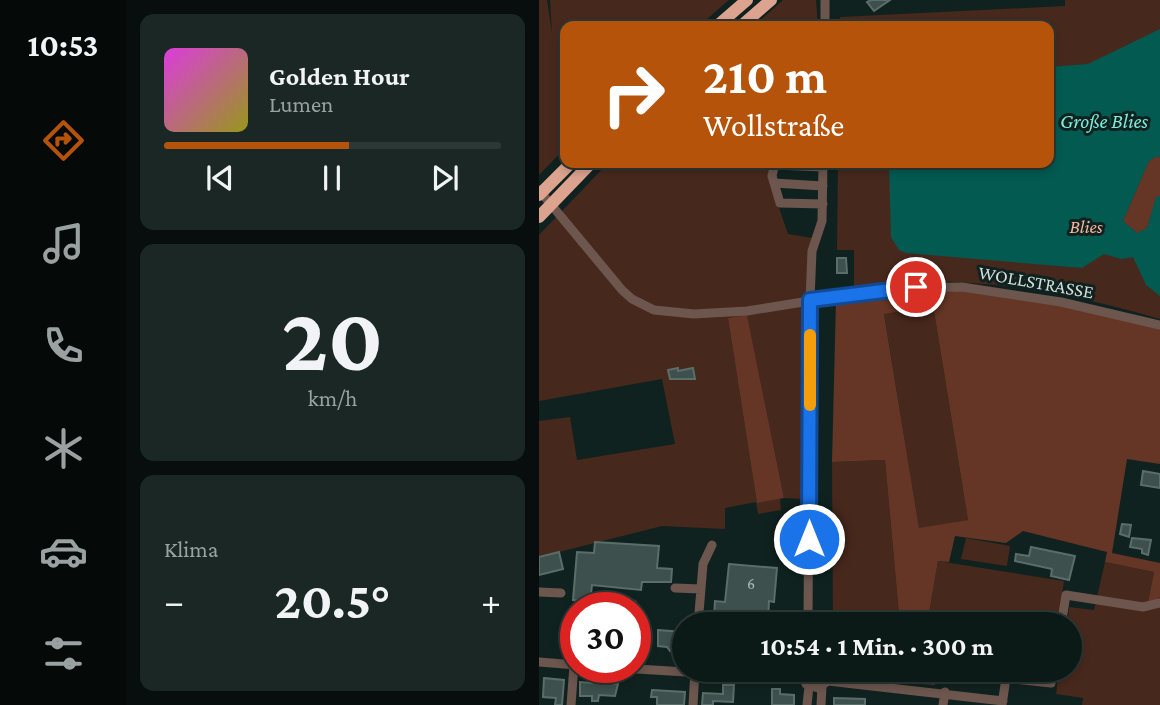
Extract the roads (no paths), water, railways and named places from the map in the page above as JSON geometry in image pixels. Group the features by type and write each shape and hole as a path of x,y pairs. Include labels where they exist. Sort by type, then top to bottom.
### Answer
{"highway":[{"path":"723,21 747,0"},
{"path":"747,21 771,0"},
{"path":"542,191 566,168"},
{"path":"542,214 586,168"}],"street":[{"path":"825,0 825,21"},
{"path":"775,168 774,183 780,203 823,204"},
{"path":"808,612 810,300 813,251 822,221 823,168"},
{"path":"774,183 823,186"},
{"name":"WOLLSTRASSE","path":"542,191 622,290 642,306 664,312 721,314 890,288 962,287 1061,302 1160,325"},
{"path":"699,612 703,564 712,545"},
{"path":"675,588 701,589"},
{"path":"539,592 560,593"},
{"path":"1063,612 1066,595 1143,607 1160,603"},
{"path":"539,662 560,664"},
{"path":"651,669 672,670"},
{"path":"693,705 694,682"},
{"path":"804,682 807,705"},
{"path":"817,682 945,692 1003,703 1006,682"},
{"path":"571,705 573,683"},
{"path":"821,705 825,684"},
{"path":"943,705 945,692"}],"water":[{"name":"Große Blies","path":"1160,29 1160,158 1157,156 1149,161 1123,221 1137,233 1147,228 1156,197 1160,196 1160,296 1146,285 1133,257 1121,259 1104,254 1082,268 906,253 899,250 891,237 889,168 1054,168 1054,67 1088,64"}],"park label":[{"name":"Blies","path":"1086,226"}]}
